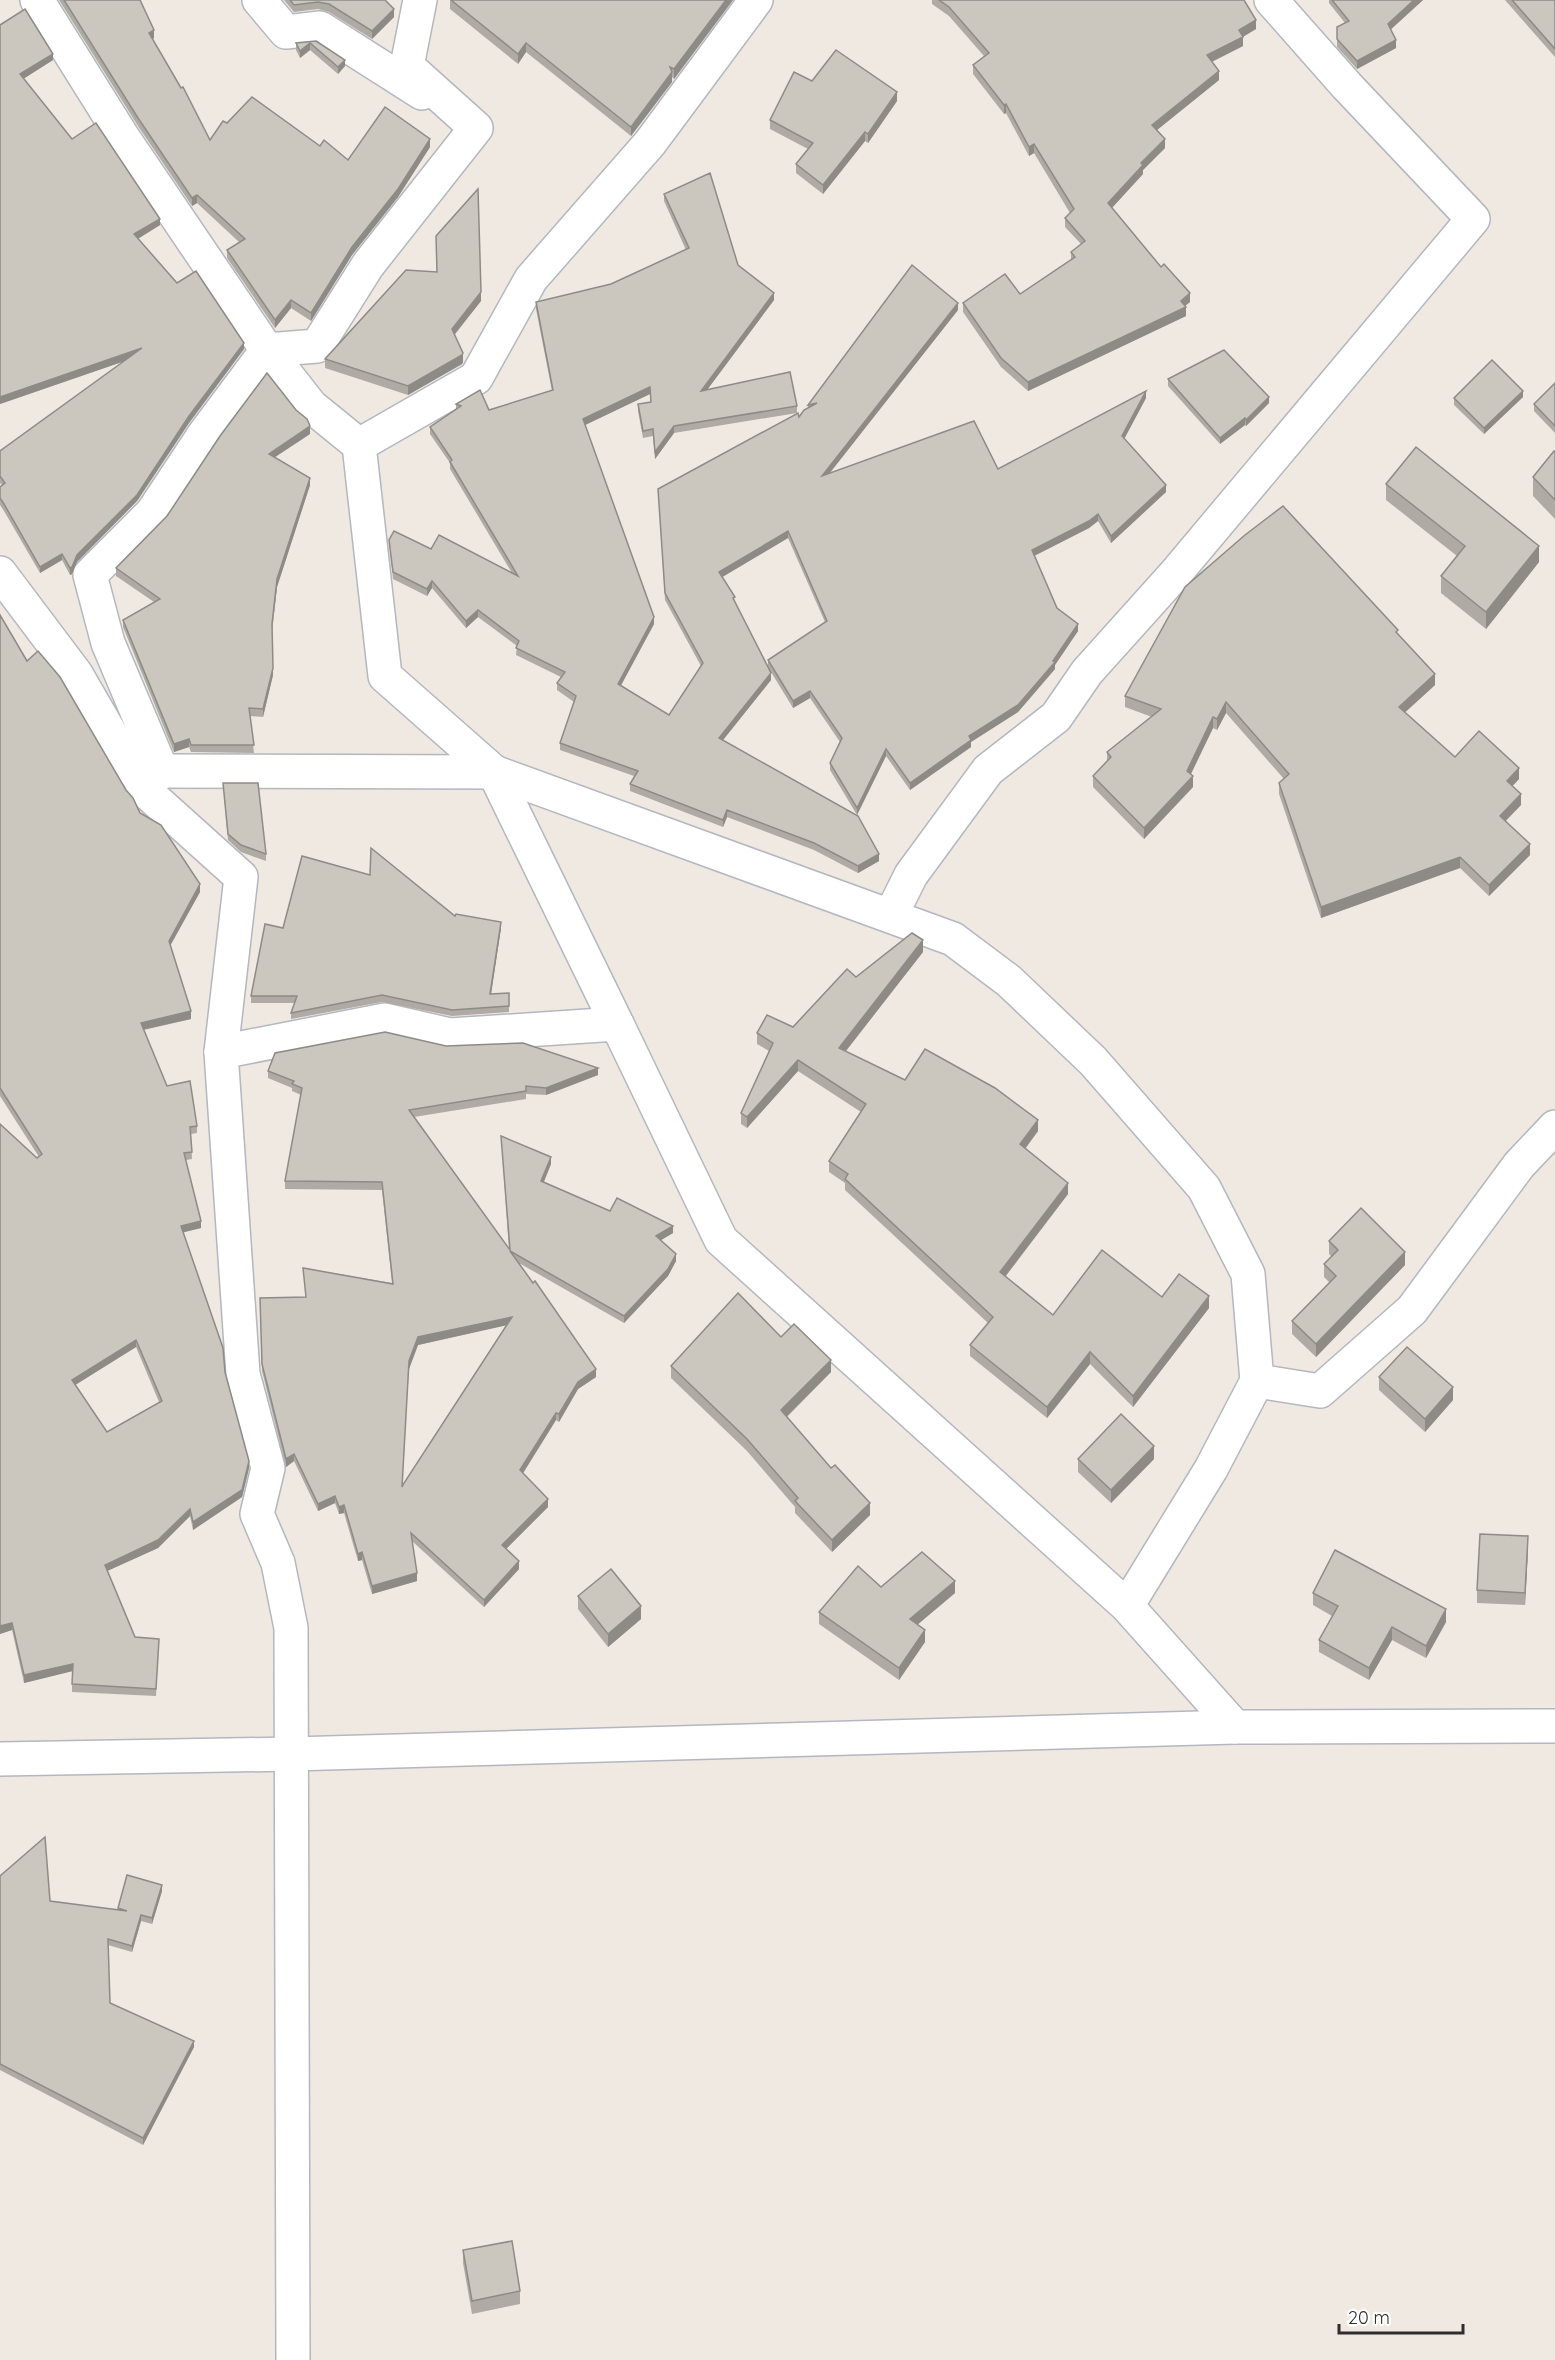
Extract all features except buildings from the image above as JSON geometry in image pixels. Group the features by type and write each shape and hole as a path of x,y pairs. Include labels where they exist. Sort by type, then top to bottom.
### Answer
{"street":[{"path":"37,0 122,136 267,350 311,406 359,445 385,676 494,772 721,1240 1127,1606 1235,1727"},
{"path":"259,0 286,32 320,28 476,128"},
{"path":"420,0 407,66 476,128"},
{"path":"359,445 476,378 531,279 650,143 756,0"},
{"path":"891,915 911,875 988,770 1056,717 1087,672 1175,574 1473,219 1347,86 1271,0"},
{"path":"152,779 108,643 90,575 152,513 205,433 267,350 316,346 368,265 476,128"},
{"path":"0,573 152,779 241,877 221,1052 243,1374 268,1468 257,1514 278,1563 291,1629 292,2360"},
{"path":"152,779 494,772 953,939 1009,981 1093,1061 1204,1188 1248,1274 1257,1381 1211,1469 1127,1606"},
{"path":"221,1052 385,1020 450,1035 617,1024"},
{"path":"1257,1381 1320,1391 1412,1310 1519,1165 1555,1127"},
{"path":"0,1759 292,1754 1235,1727 1555,1726"}]}
